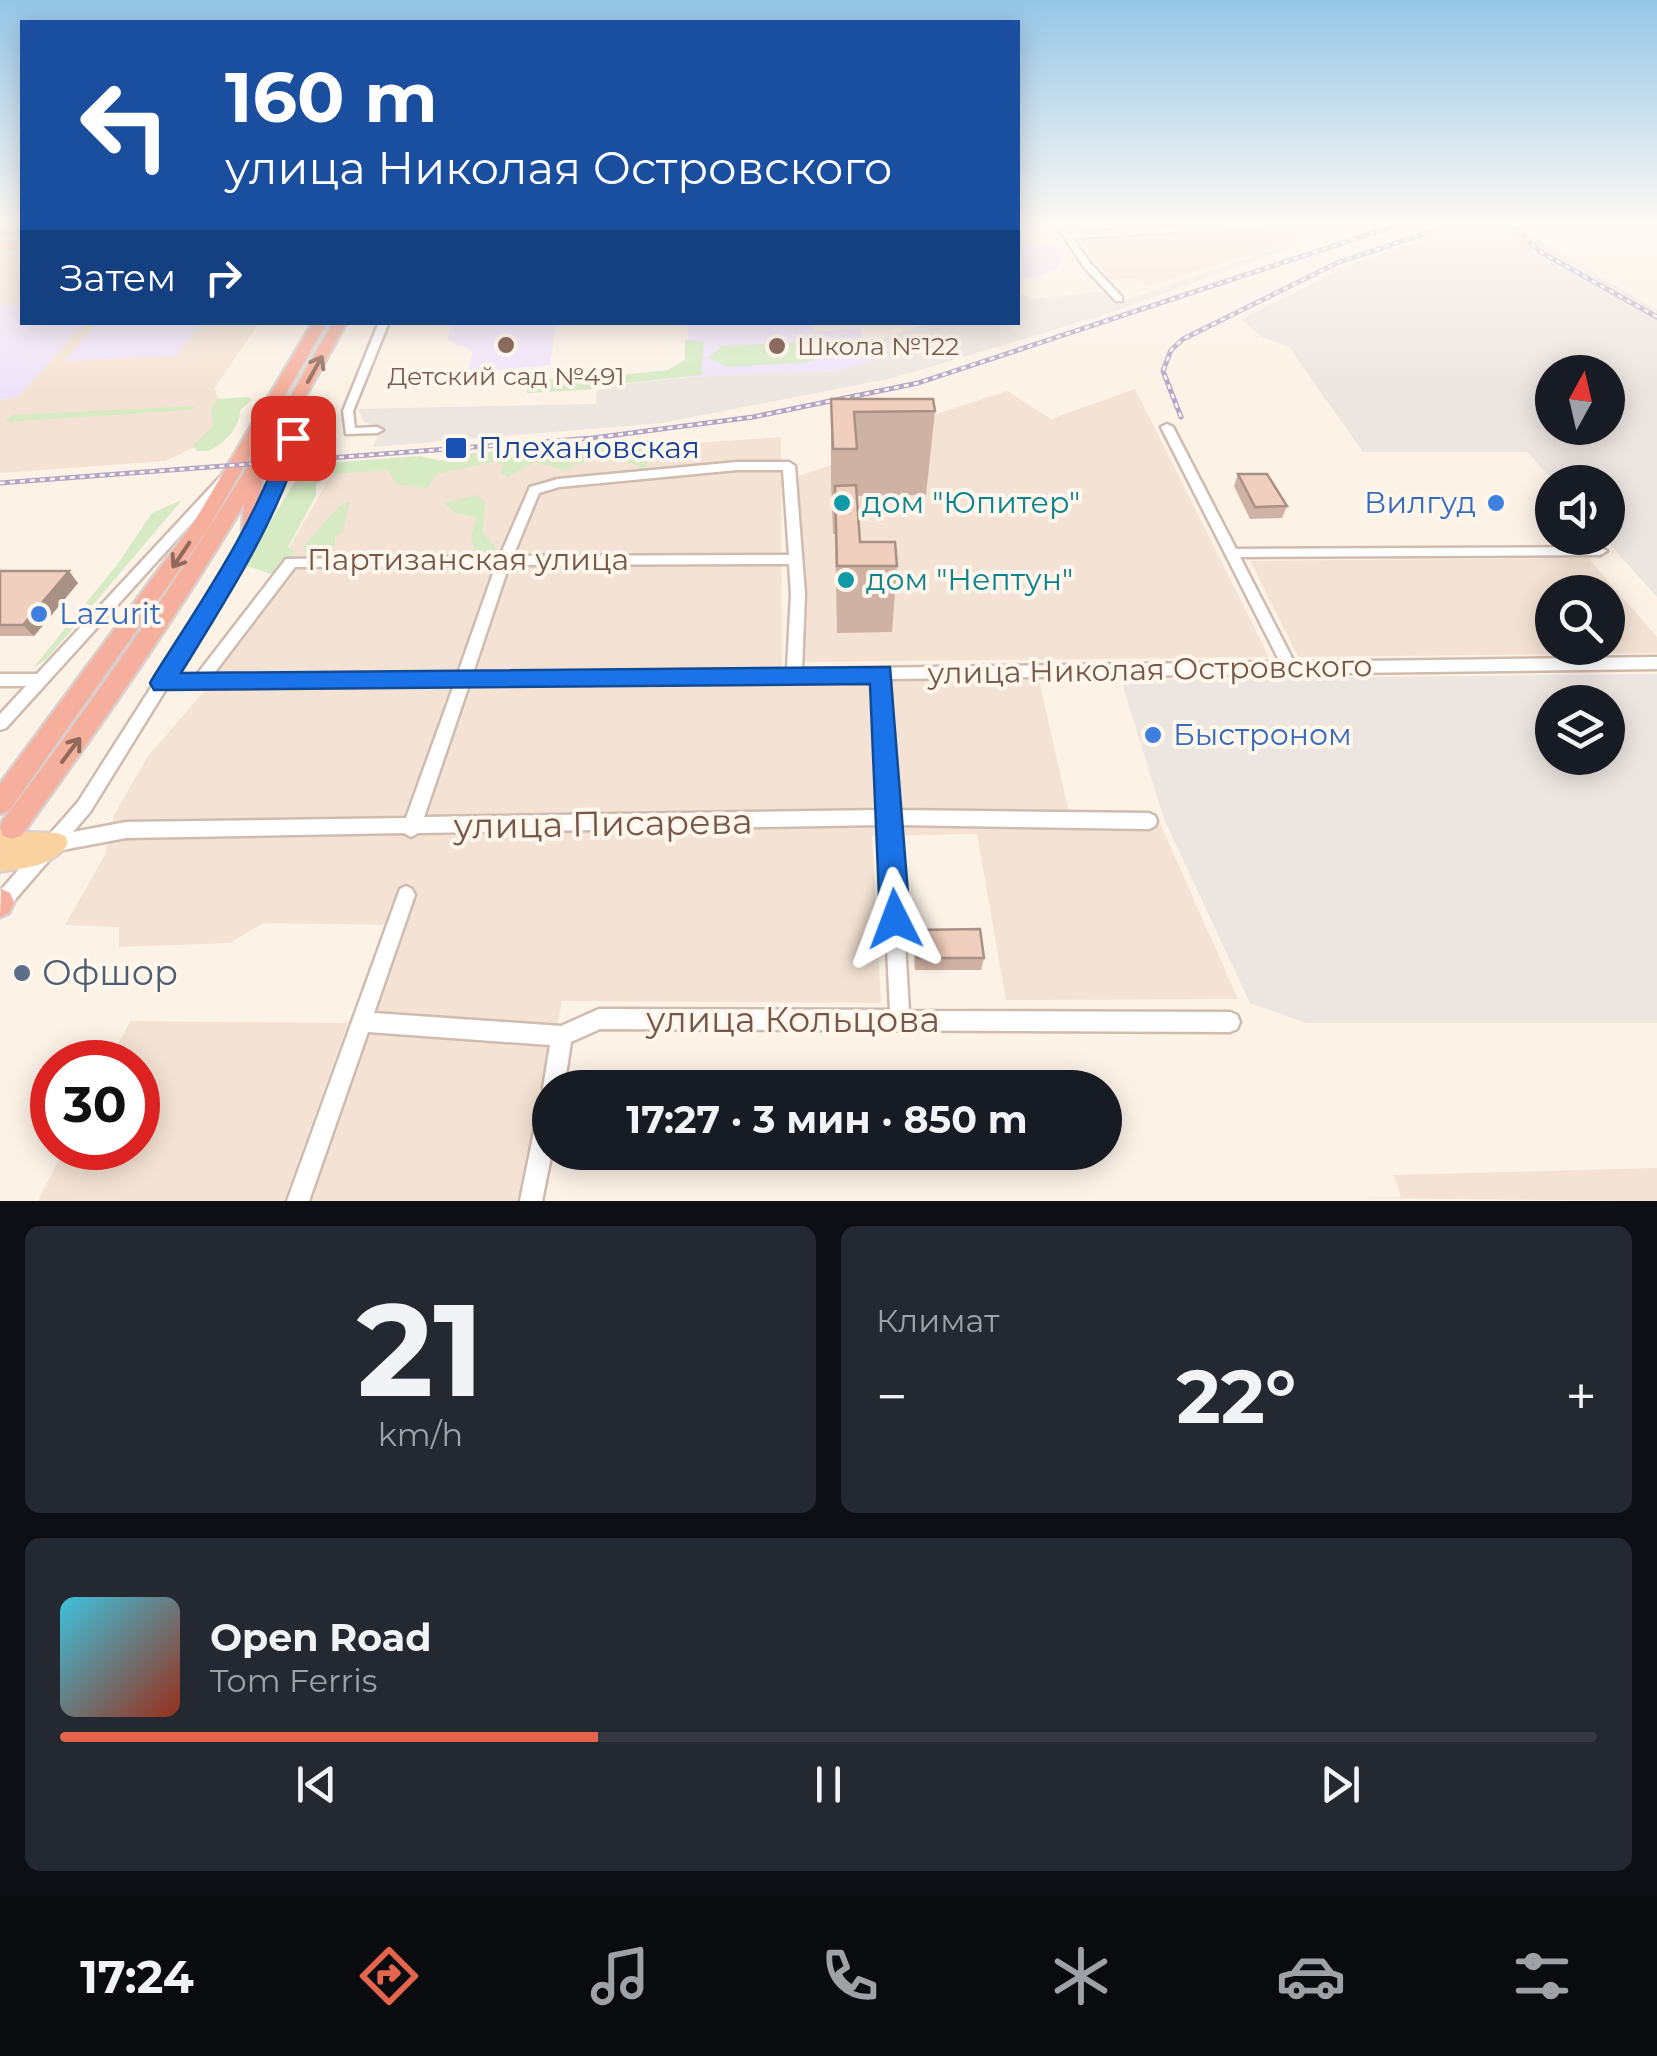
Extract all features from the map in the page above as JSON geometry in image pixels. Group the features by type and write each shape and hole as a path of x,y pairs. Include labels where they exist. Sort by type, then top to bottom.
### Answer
{"highway":[{"path":"0,804 149,603 318,325"},
{"path":"4,848 178,598 256,477 338,325"},
{"path":"252,534 256,477"}],"main road":[{"name":"улица Писарева","path":"4,848 36,856 57,843"}],"street":[{"path":"1100,279 1119,299"},
{"path":"377,430 350,432 348,411 383,325"},
{"path":"1167,427 1290,668"},
{"path":"0,904 57,843 162,683 252,534 294,443 281,430"},
{"path":"411,829 505,559 534,490 558,482 737,466 789,466 796,559 794,675"},
{"path":"0,724 231,472"},
{"path":"1230,553 1535,551"},
{"name":"Партизанская улица","path":"198,682 291,562 796,559"},
{"name":"улица Николая Островского","path":"162,683 1657,663"},
{"path":"882,674 900,1020"},
{"path":"0,680 37,680"},
{"name":"улица Писарева","path":"57,843 126,830 411,829 889,818 1149,822"},
{"path":"298,1201 406,895"},
{"name":"улица Кольцова","path":"361,1022 562,1036 599,1019 1230,1022"},
{"path":"557,1070 562,1036"},
{"path":"531,1201 537,1170"}],"shaded area":[{"path":"0,279 20,279 20,325 258,325 214,389 225,411 202,444 165,461 0,473"},
{"path":"1137,279 1170,279 1147,286"},
{"path":"1188,279 1203,279 1107,314 893,378 661,423 373,447 382,427 364,422 358,409 596,404 597,391 608,386 689,377 840,370 871,360 867,343 923,325 1020,325 1020,292 1030,300 1098,291 1118,303"},
{"path":"1322,279 1604,279 1657,310 1657,597 1619,555 1625,555 1625,465 1539,465 1527,452 1363,452 1289,347 1262,337 1241,319"},
{"path":"20,304 20,325 82,325 18,397 0,400 0,305"},
{"path":"95,325 200,325 176,356 65,361"},
{"name":"Детский сад №491","path":"451,325 556,325 550,365 467,373 473,351 447,339"},
{"name":"Школа №122","path":"687,325 812,325 814,332 860,328 871,360 840,370 690,377"},
{"path":"1135,389 1269,657 803,662 798,490 794,478 839,462 849,443 1007,391 1051,419"},
{"path":"781,437 782,682 1039,680 1069,813 1156,814 1238,999 1006,1000 977,834 872,836 881,1003 562,1001 549,1070 532,1070 532,1155 523,1201 306,1201 400,925 263,923 230,943 119,947 119,927 65,925 105,855 114,815 148,756 208,687 336,467"},
{"path":"1588,558 1603,575 1535,575 1535,654 1298,657 1250,561"},
{"path":"1625,600 1657,637 1657,653 1625,653"},
{"path":"1657,674 1657,1023 1307,1023 1250,1003 1164,819 1121,680"},
{"path":"130,1021 348,1023 284,1201 38,1201 54,1170 160,1170 160,1040 120,1040"},
{"path":"1657,1168 1657,1201 1358,1198 1401,1197 1393,1175"}],"green space":[{"path":"685,340 704,342 701,375 609,385 610,376 668,370 685,360"},
{"path":"801,342 821,348 821,355 810,362 728,367 708,358 722,346"},
{"path":"581,376 597,383 598,389 527,393 528,381"},
{"path":"217,399 252,400 240,410 230,435 208,451 197,451 193,445 213,427 211,410"},
{"path":"196,406 189,410 5,422 13,415"},
{"path":"675,442 678,450 668,458 650,458 641,473 637,465 599,460 566,471 535,462 507,477 500,472 503,465 494,462 437,474 427,488 396,484 388,470 332,474 316,484 316,496 288,547 294,552 277,576 244,565 300,473 327,463 419,456 443,461 473,453"},
{"path":"476,495 485,501 483,533 496,548 491,554 476,551 471,539 476,517 455,513 444,503"},
{"path":"182,500 47,659 33,668 117,565 152,513"},
{"path":"350,502 343,532 335,536 335,545 315,559 305,554 304,546 340,505"}],"building":[{"path":"831,399 933,399 935,411 854,412 857,449 833,449"},
{"path":"1238,474 1267,474 1287,506 1255,507"},
{"path":"856,485 860,542 895,542 897,566 837,566 835,486"},
{"path":"0,571 69,571 23,625 0,625"},
{"path":"980,929 984,958 917,958 915,930"}],"railway":[{"path":"0,483 593,438 753,417 918,383 1233,279"},
{"path":"1181,417 1163,371 1171,350 1183,339 1304,279"},
{"path":"1589,279 1657,317"}],"place":[{"name":"Детский сад №491","path":"506,345"},
{"name":"Школа №122","path":"777,346"},
{"name":"Плехановская","path":"456,448"},
{"name":"дом \"Юпитер\"","path":"842,503"},
{"name":"Вилгуд","path":"1496,503"},
{"name":"дом \"Нептун\"","path":"846,580"},
{"name":"Lazurit","path":"39,614"},
{"name":"Быстроном","path":"1153,735"},
{"name":"Офшор","path":"22,973"}],"route":[{"path":"293,438 283,470 232,571 162,683 882,674 895,919"}]}
